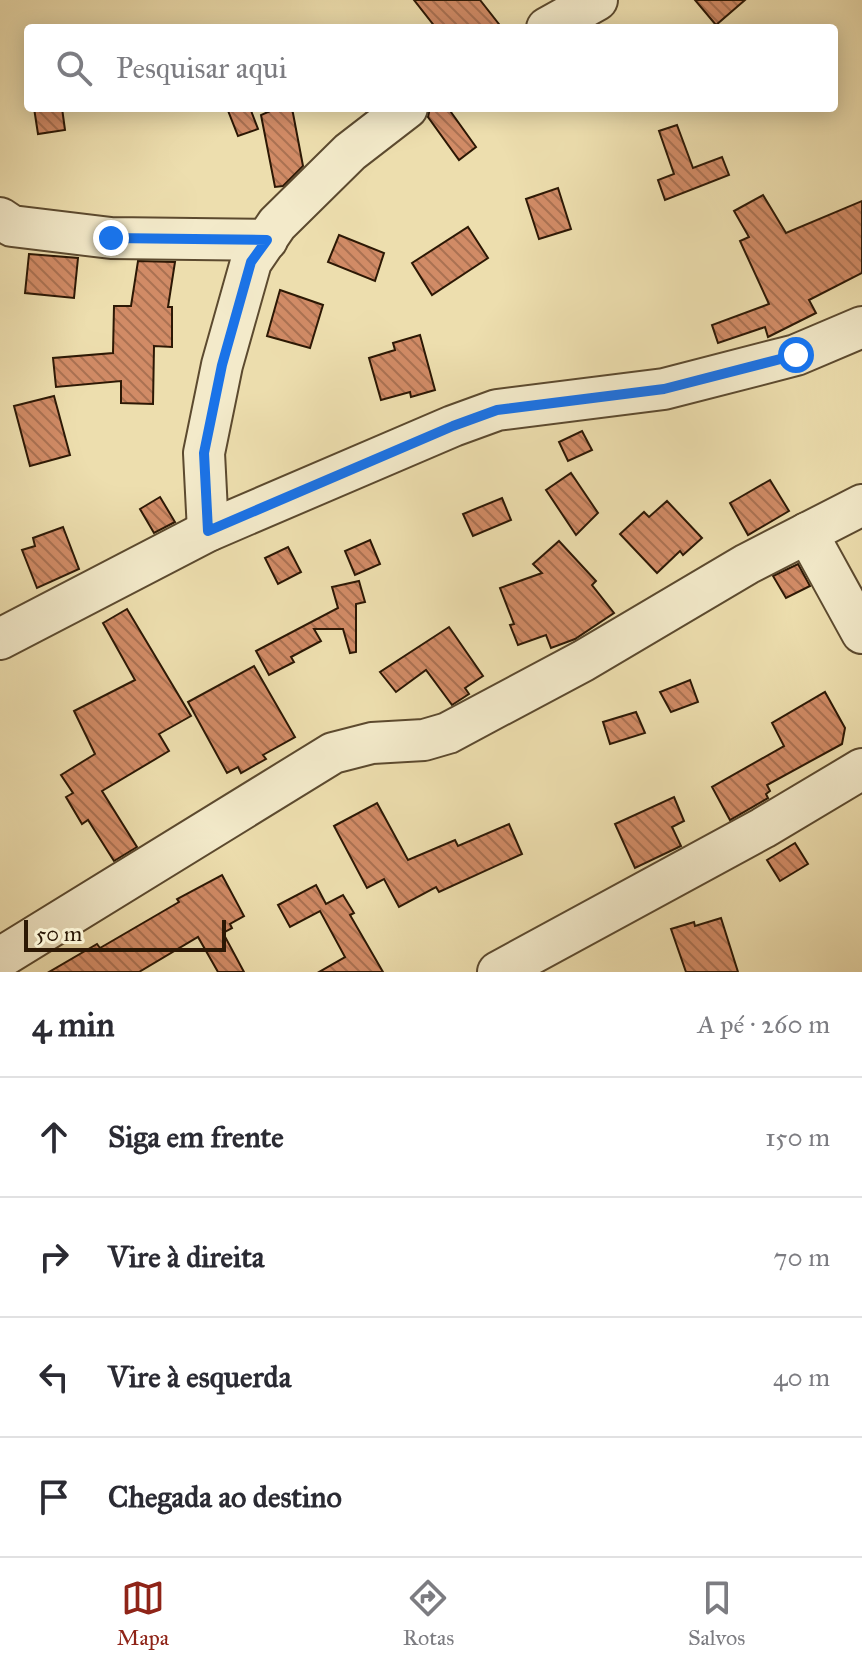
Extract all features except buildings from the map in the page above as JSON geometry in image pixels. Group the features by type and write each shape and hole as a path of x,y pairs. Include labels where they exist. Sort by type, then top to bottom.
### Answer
{"street":[{"path":"554,24 597,0"},
{"path":"208,531 204,453 222,365 251,262 277,224 350,152 402,112"},
{"path":"0,218 12,226 111,238 267,240"},
{"path":"0,639 208,531 497,410 664,389 796,355 862,327"},
{"path":"0,958 333,753 372,743 424,740 448,733 583,661 747,564 862,505"},
{"path":"807,533 862,633"},
{"path":"498,972 763,828 862,769"}],"route":[{"path":"111,238 267,240 251,262 222,365 204,453 208,531 497,410 664,389 796,355"}]}
